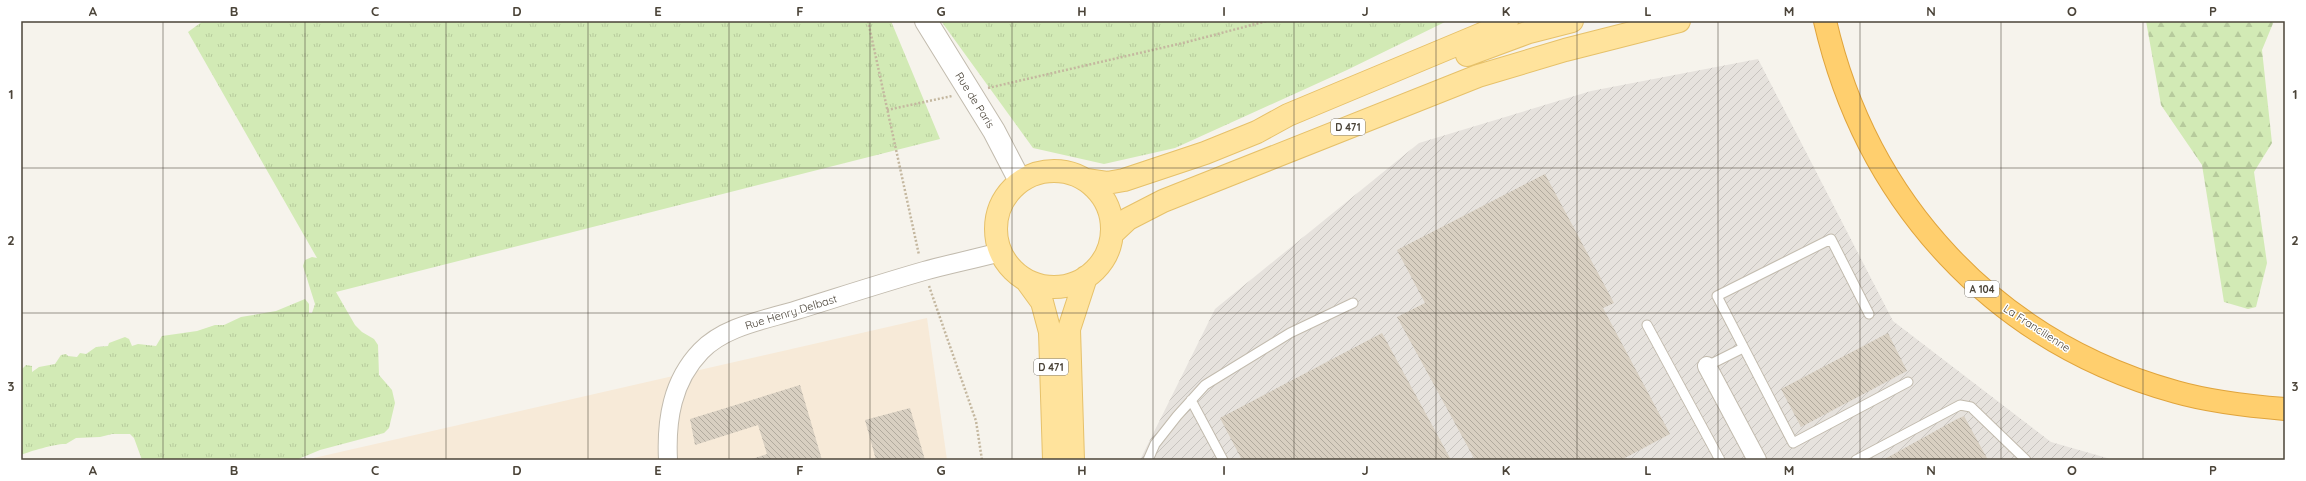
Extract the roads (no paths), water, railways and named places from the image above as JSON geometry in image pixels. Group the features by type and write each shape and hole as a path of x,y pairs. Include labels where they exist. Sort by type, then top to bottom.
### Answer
{"highway":[{"name":"La Francilienne","path":"1824,21 1830,45 1851,107 1878,162 1920,224 1944,251 1984,291 2009,311 2054,341 2117,372 2176,392 2231,404 2277,409"}],"main road":[{"path":"1257,132 1288,114 1467,40 1507,21"},
{"name":"D 471","path":"1086,180 1107,183 1140,176 1257,132 1289,124 1501,42 1572,21"},
{"name":"D 471","path":"1112,234 1128,219 1163,201 1449,86 1530,60 1679,21"},
{"path":"1048,171 1068,172 1086,180 1098,191 1106,204 1111,218 1112,234 1104,258 1086,277 1072,284 1056,287 1041,286 1026,280 1011,268 1000,252 996,233 998,213 1006,195 1020,181 1048,171"},
{"name":"D 471","path":"1073,460 1069,329 1086,277"},
{"name":"D 471","path":"1026,280 1042,302 1050,332 1054,460"}],"street":[{"name":"Rue de Paris","path":"926,21 994,131 1020,181"},
{"name":"Rue Henry Delbast","path":"668,460 668,419 679,382 688,365 715,339 745,326 923,272 1000,252"},
{"path":"1707,366 1757,460"}],"lane":[{"path":"1869,314 1831,239 1717,296 1793,443 1908,382"},
{"path":"1148,460 1156,444 1205,385 1290,333 1353,303"},
{"path":"1647,324 1720,460"},
{"path":"1707,366 1743,348"},
{"path":"1191,400 1223,460"},
{"path":"1856,460 1960,406 1971,407 2026,460"}]}
